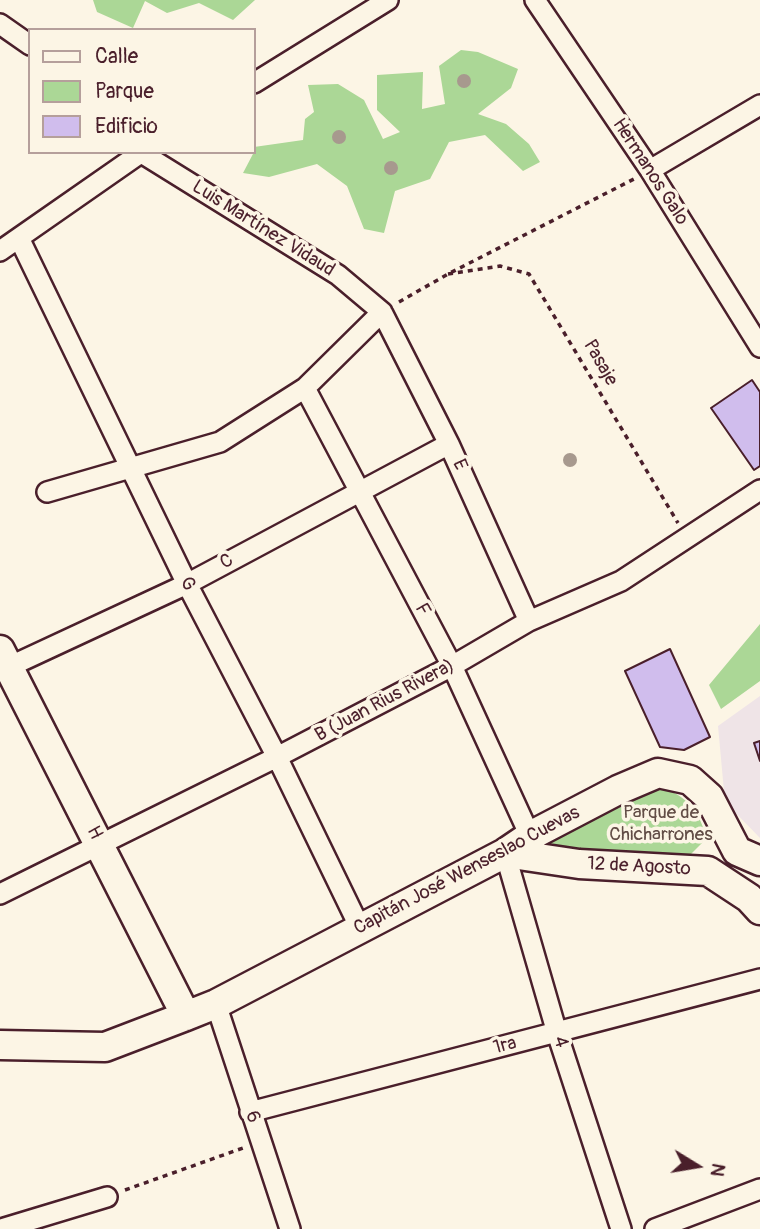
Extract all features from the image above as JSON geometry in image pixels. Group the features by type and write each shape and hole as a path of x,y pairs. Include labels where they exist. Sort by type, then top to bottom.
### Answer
{"street":[{"path":"256,82 388,0"},
{"name":"Hermanos Galo","path":"535,0 650,170 760,347"},
{"path":"0,24 28,45"},
{"path":"650,170 760,105"},
{"path":"0,251 140,154"},
{"name":"Luis Martínez Vidaud","path":"143,154 338,275 382,312"},
{"name":"G","path":"19,238 187,584 277,757 360,928"},
{"path":"47,492 220,442 305,388 382,312"},
{"name":"E","path":"382,312 449,444 529,621"},
{"name":"F","path":"305,388 452,666 530,836"},
{"name":"C","path":"3,662 187,584 449,444"},
{"name":"B (Juan Rius Rivera)","path":"0,894 277,757 452,666 529,621 621,581 760,491"},
{"name":"H","path":"3,662 186,1016"},
{"name":"Capitán José Wenseslao Cuevas","path":"0,1045 105,1046 216,1004 505,853 530,836 618,790 658,774 690,780 709,797 749,856"},
{"name":"12 de Agosto","path":"505,853 579,864 708,871 749,898 760,910"},
{"name":"4","path":"505,853 557,1033 621,1229"},
{"path":"708,871 749,856"},
{"name":"1ra","path":"250,1112 760,979"},
{"name":"6","path":"216,1004 290,1229"},
{"path":"654,1229 760,1189"},
{"path":"1,1229 107,1197"}],"path":[{"path":"382,312 449,274 650,170"},
{"name":"Pasaje","path":"449,274 500,266 529,274 686,538"},
{"path":"107,1197 261,1142"}],"shaded area":[{"path":"760,696 760,838 725,802 718,726"}],"green space":[{"path":"93,0 255,0 233,20 199,3 167,13 145,1 133,28 97,12"},
{"path":"461,50 478,52 518,69 511,88 478,114 506,124 529,144 540,162 523,171 485,135 449,142 430,179 395,191 384,233 364,229 347,186 317,164 269,177 243,173 253,154 256,154 256,147 303,140 305,119 314,112 308,85 338,84 364,100 383,139 400,132 377,110 377,75 423,72 422,109 445,104 439,66"},
{"path":"760,624 760,681 721,709 709,685"},
{"name":"Parque de Chicharrones","path":"660,788 684,800 701,821 706,839 689,856 553,851 546,843 548,835 645,792"}],"building":[{"path":"752,380 760,392 760,466 754,470 711,408"},
{"path":"670,649 710,737 684,750 660,747 625,671"},
{"path":"760,741 760,761 754,743"}]}
